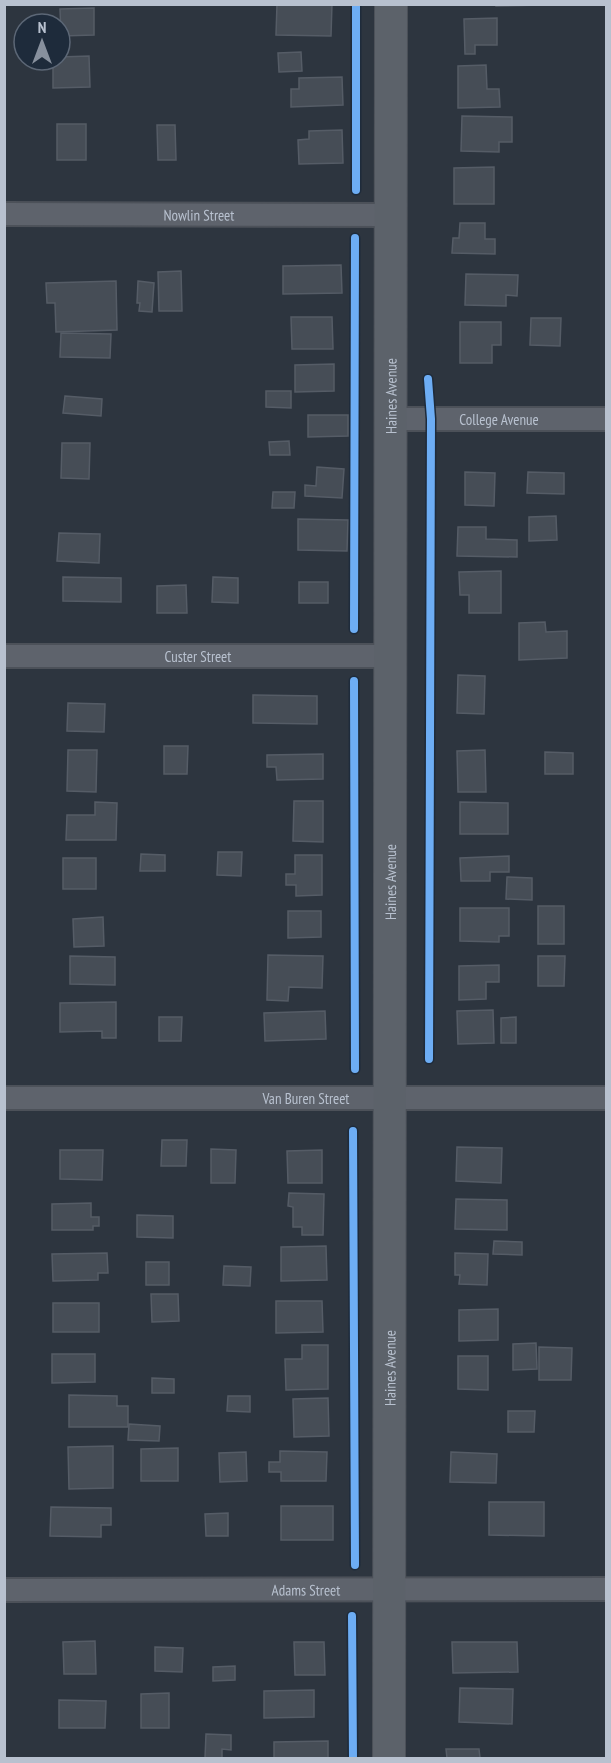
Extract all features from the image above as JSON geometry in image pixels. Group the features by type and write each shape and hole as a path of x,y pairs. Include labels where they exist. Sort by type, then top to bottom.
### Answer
{"main road":[{"name":"Haines Avenue","path":"388,1758 391,4"}],"street":[{"name":"Nowlin Street","path":"4,214 392,216"},
{"name":"College Avenue","path":"391,419 606,419"},
{"name":"Custer Street","path":"4,656 390,656"},
{"name":"Van Buren Street","path":"4,1098 606,1098"},
{"name":"Adams Street","path":"4,1590 606,1589"}],"building":[{"path":"277,4 332,4 331,36 276,35"},
{"path":"496,4 543,4 543,5 496,6"},
{"path":"94,8 94,35 72,36 72,12 60,12 60,9"},
{"path":"497,18 497,45 475,45 475,54 465,54 464,19"},
{"path":"301,52 302,71 279,72 278,53"},
{"path":"89,56 90,87 53,88 53,72 72,72 72,57"},
{"path":"486,65 487,89 499,89 500,107 458,108 458,66"},
{"path":"342,77 343,105 291,107 291,89 299,89 299,78"},
{"path":"462,116 512,117 512,142 499,142 499,152 461,151"},
{"path":"57,124 86,124 86,160 57,160"},
{"path":"157,125 175,125 176,160 158,160"},
{"path":"342,130 343,163 299,164 298,140 309,139 309,131"},
{"path":"494,167 494,204 454,204 454,168"},
{"path":"460,223 485,223 485,239 495,239 495,254 452,253 453,238 459,238"},
{"path":"341,265 342,293 283,294 283,266"},
{"path":"181,271 182,311 159,311 158,272"},
{"path":"466,274 518,275 517,296 506,295 506,306 465,305"},
{"path":"116,281 117,330 56,332 55,303 47,303 46,283"},
{"path":"138,281 154,283 152,312 139,311"},
{"path":"291,317 332,317 333,349 292,349"},
{"path":"531,318 561,318 560,346 530,345"},
{"path":"460,322 501,322 501,345 492,345 492,363 460,363"},
{"path":"61,333 111,334 110,358 60,357"},
{"path":"334,364 334,391 295,392 295,365"},
{"path":"266,391 291,391 291,408 266,407"},
{"path":"65,396 102,399 101,416 63,413"},
{"path":"308,415 348,415 348,436 308,437"},
{"path":"289,441 290,455 270,455 269,442"},
{"path":"62,443 90,443 89,479 61,478"},
{"path":"317,467 344,469 342,498 305,496 305,485 316,486"},
{"path":"465,472 495,473 494,506 465,505"},
{"path":"528,472 564,473 564,494 527,493"},
{"path":"273,492 295,492 294,508 272,508"},
{"path":"556,516 557,540 529,541 529,517"},
{"path":"298,519 348,520 347,551 298,550"},
{"path":"458,527 486,527 486,539 517,540 517,557 457,556"},
{"path":"59,533 100,534 99,563 57,561"},
{"path":"501,571 501,613 469,613 469,595 460,595 459,572"},
{"path":"63,577 121,578 121,602 63,601"},
{"path":"213,577 238,578 238,603 212,602"},
{"path":"299,582 328,582 328,603 299,603"},
{"path":"186,585 187,613 157,613 157,586"},
{"path":"545,622 546,632 567,631 567,658 519,660 519,623"},
{"path":"458,675 485,676 484,714 457,713"},
{"path":"253,695 317,696 317,724 253,723"},
{"path":"68,703 105,704 104,732 67,731"},
{"path":"164,746 188,746 187,774 164,774"},
{"path":"68,750 97,750 96,792 67,791"},
{"path":"485,750 486,792 458,792 457,751"},
{"path":"545,752 573,753 573,774 545,774"},
{"path":"323,754 323,779 277,780 276,767 267,767 267,755"},
{"path":"294,801 323,801 323,842 293,841"},
{"path":"95,802 117,803 116,840 66,840 67,815 95,815"},
{"path":"460,802 508,803 508,834 460,834"},
{"path":"218,852 242,852 241,876 217,875"},
{"path":"141,854 165,855 165,871 140,871"},
{"path":"295,855 322,855 322,895 296,896 296,885 286,885 286,874 295,874"},
{"path":"509,856 509,872 490,872 490,881 461,881 460,858"},
{"path":"63,858 96,858 96,889 63,889"},
{"path":"507,877 532,878 532,900 506,899"},
{"path":"538,906 564,906 564,944 538,944"},
{"path":"460,908 509,908 509,936 499,936 499,942 460,941"},
{"path":"288,911 321,911 321,937 288,938"},
{"path":"103,917 104,946 74,947 73,919"},
{"path":"268,955 323,956 322,988 289,987 288,1001 267,1000"},
{"path":"70,956 115,957 115,985 70,984"},
{"path":"538,956 565,956 564,986 538,986"},
{"path":"499,965 499,982 486,982 486,999 459,1000 459,966"},
{"path":"116,1002 116,1038 102,1038 102,1031 60,1032 60,1003"},
{"path":"493,1010 494,1043 458,1044 457,1011"},
{"path":"325,1011 326,1039 265,1041 264,1013"},
{"path":"159,1017 182,1017 181,1041 159,1041"},
{"path":"516,1017 516,1043 501,1043 501,1018"},
{"path":"162,1140 187,1140 186,1166 161,1166"},
{"path":"457,1147 502,1148 501,1183 456,1181"},
{"path":"211,1149 236,1150 235,1183 211,1183"},
{"path":"60,1150 103,1150 102,1180 60,1179"},
{"path":"322,1150 322,1183 288,1183 287,1151"},
{"path":"289,1193 324,1194 323,1235 302,1235 302,1227 293,1227 293,1207 288,1206"},
{"path":"456,1199 507,1200 507,1230 455,1229"},
{"path":"91,1203 91,1217 99,1217 99,1226 93,1226 93,1230 52,1230 52,1204"},
{"path":"137,1215 173,1216 173,1238 137,1237"},
{"path":"494,1241 522,1242 522,1255 493,1254"},
{"path":"326,1246 327,1280 281,1281 281,1247"},
{"path":"107,1253 108,1273 98,1273 98,1280 53,1281 52,1254"},
{"path":"455,1253 488,1254 487,1285 459,1284 460,1275 455,1275"},
{"path":"146,1262 169,1262 169,1285 146,1285"},
{"path":"224,1266 251,1267 250,1286 223,1285"},
{"path":"151,1294 178,1294 179,1321 152,1322"},
{"path":"276,1301 322,1301 323,1332 276,1333"},
{"path":"53,1303 99,1303 99,1332 53,1332"},
{"path":"498,1309 498,1340 459,1341 459,1310"},
{"path":"536,1343 537,1369 513,1370 513,1344"},
{"path":"302,1345 328,1345 328,1389 286,1390 285,1359 302,1359"},
{"path":"539,1347 572,1348 571,1380 539,1380"},
{"path":"52,1354 95,1354 95,1382 52,1383"},
{"path":"458,1356 488,1356 488,1390 458,1389"},
{"path":"152,1378 174,1379 174,1393 152,1393"},
{"path":"69,1395 117,1396 117,1406 128,1406 128,1427 69,1427"},
{"path":"228,1396 250,1396 250,1412 227,1411"},
{"path":"328,1398 329,1436 294,1437 293,1399"},
{"path":"508,1411 535,1411 534,1432 508,1432"},
{"path":"129,1424 160,1426 159,1441 128,1440"},
{"path":"113,1446 113,1488 69,1489 68,1447"},
{"path":"178,1448 178,1481 141,1481 141,1449"},
{"path":"280,1451 327,1452 326,1481 281,1481 281,1472 269,1472 269,1462 280,1462"},
{"path":"246,1452 247,1481 220,1482 219,1453"},
{"path":"451,1452 497,1454 496,1483 450,1482"},
{"path":"489,1502 544,1502 544,1536 489,1535"},
{"path":"281,1506 333,1506 333,1540 281,1540"},
{"path":"51,1507 111,1508 111,1525 101,1525 101,1537 50,1536"},
{"path":"228,1513 228,1536 206,1536 205,1514"},
{"path":"95,1641 96,1674 64,1674 63,1642"},
{"path":"294,1642 324,1642 325,1675 295,1675"},
{"path":"452,1642 517,1642 518,1672 453,1673"},
{"path":"155,1647 183,1648 182,1672 155,1671"},
{"path":"235,1666 235,1680 213,1681 213,1667"},
{"path":"460,1688 513,1689 512,1724 459,1722"},
{"path":"314,1690 314,1717 264,1718 264,1691"},
{"path":"169,1693 169,1728 141,1728 141,1694"},
{"path":"59,1700 106,1701 105,1728 59,1728"},
{"path":"206,1734 231,1735 231,1750 222,1749 222,1758 205,1758"},
{"path":"328,1741 328,1758 274,1758 274,1742"},
{"path":"446,1749 479,1749 480,1758 447,1758"}],"cycle path":[{"path":"356,4 356,190"},
{"path":"354,629 355,238"},
{"path":"428,379 431,419 429,1059"},
{"path":"354,681 355,1069"},
{"path":"353,1131 355,1565"},
{"path":"352,1616 353,1758"}]}
